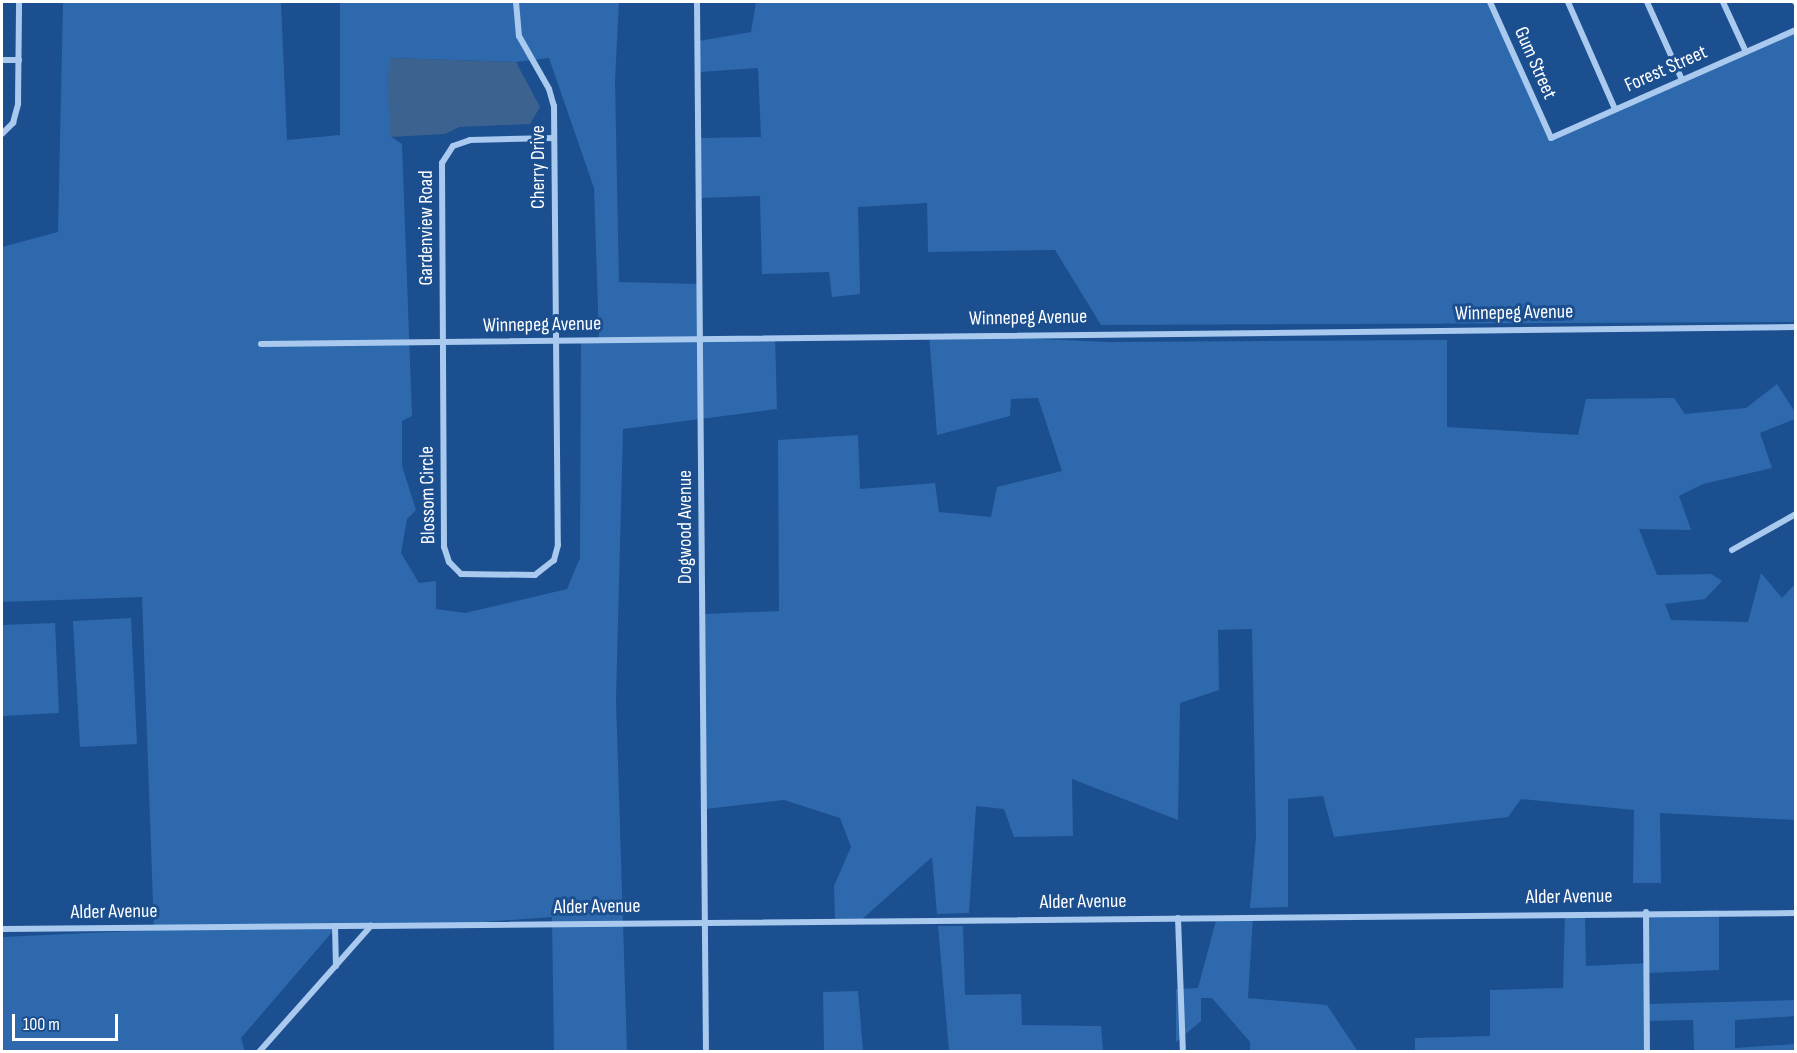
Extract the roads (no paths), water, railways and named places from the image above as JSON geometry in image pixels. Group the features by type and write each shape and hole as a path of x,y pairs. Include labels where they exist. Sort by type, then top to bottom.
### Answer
{"street":[{"path":"2,134 13,123 18,104 19,2"},
{"name":"Cherry Drive","path":"516,2 519,36 553,97 556,341"},
{"name":"Dogwood Avenue","path":"697,2 706,1052"},
{"name":"Gum Street","path":"1490,2 1551,138"},
{"path":"1568,2 1615,109"},
{"path":"1647,2 1682,80"},
{"path":"1723,2 1746,52"},
{"name":"Forest Street","path":"1551,138 1796,30"},
{"path":"2,60 19,60"},
{"name":"Gardenview Road","path":"443,343 441,173 446,154 470,140 554,138"},
{"name":"Winnepeg Avenue","path":"261,344 1796,327"},
{"name":"Blossom Circle","path":"443,343 446,555 461,574 525,577 545,569 558,545 556,341"},
{"path":"1732,550 1796,514"},
{"path":"1646,912 1647,1052"},
{"name":"Alder Avenue","path":"2,929 1646,912 1796,913"},
{"path":"1178,918 1183,1052"},
{"path":"335,926 336,966"},
{"path":"259,1052 371,926"}]}
